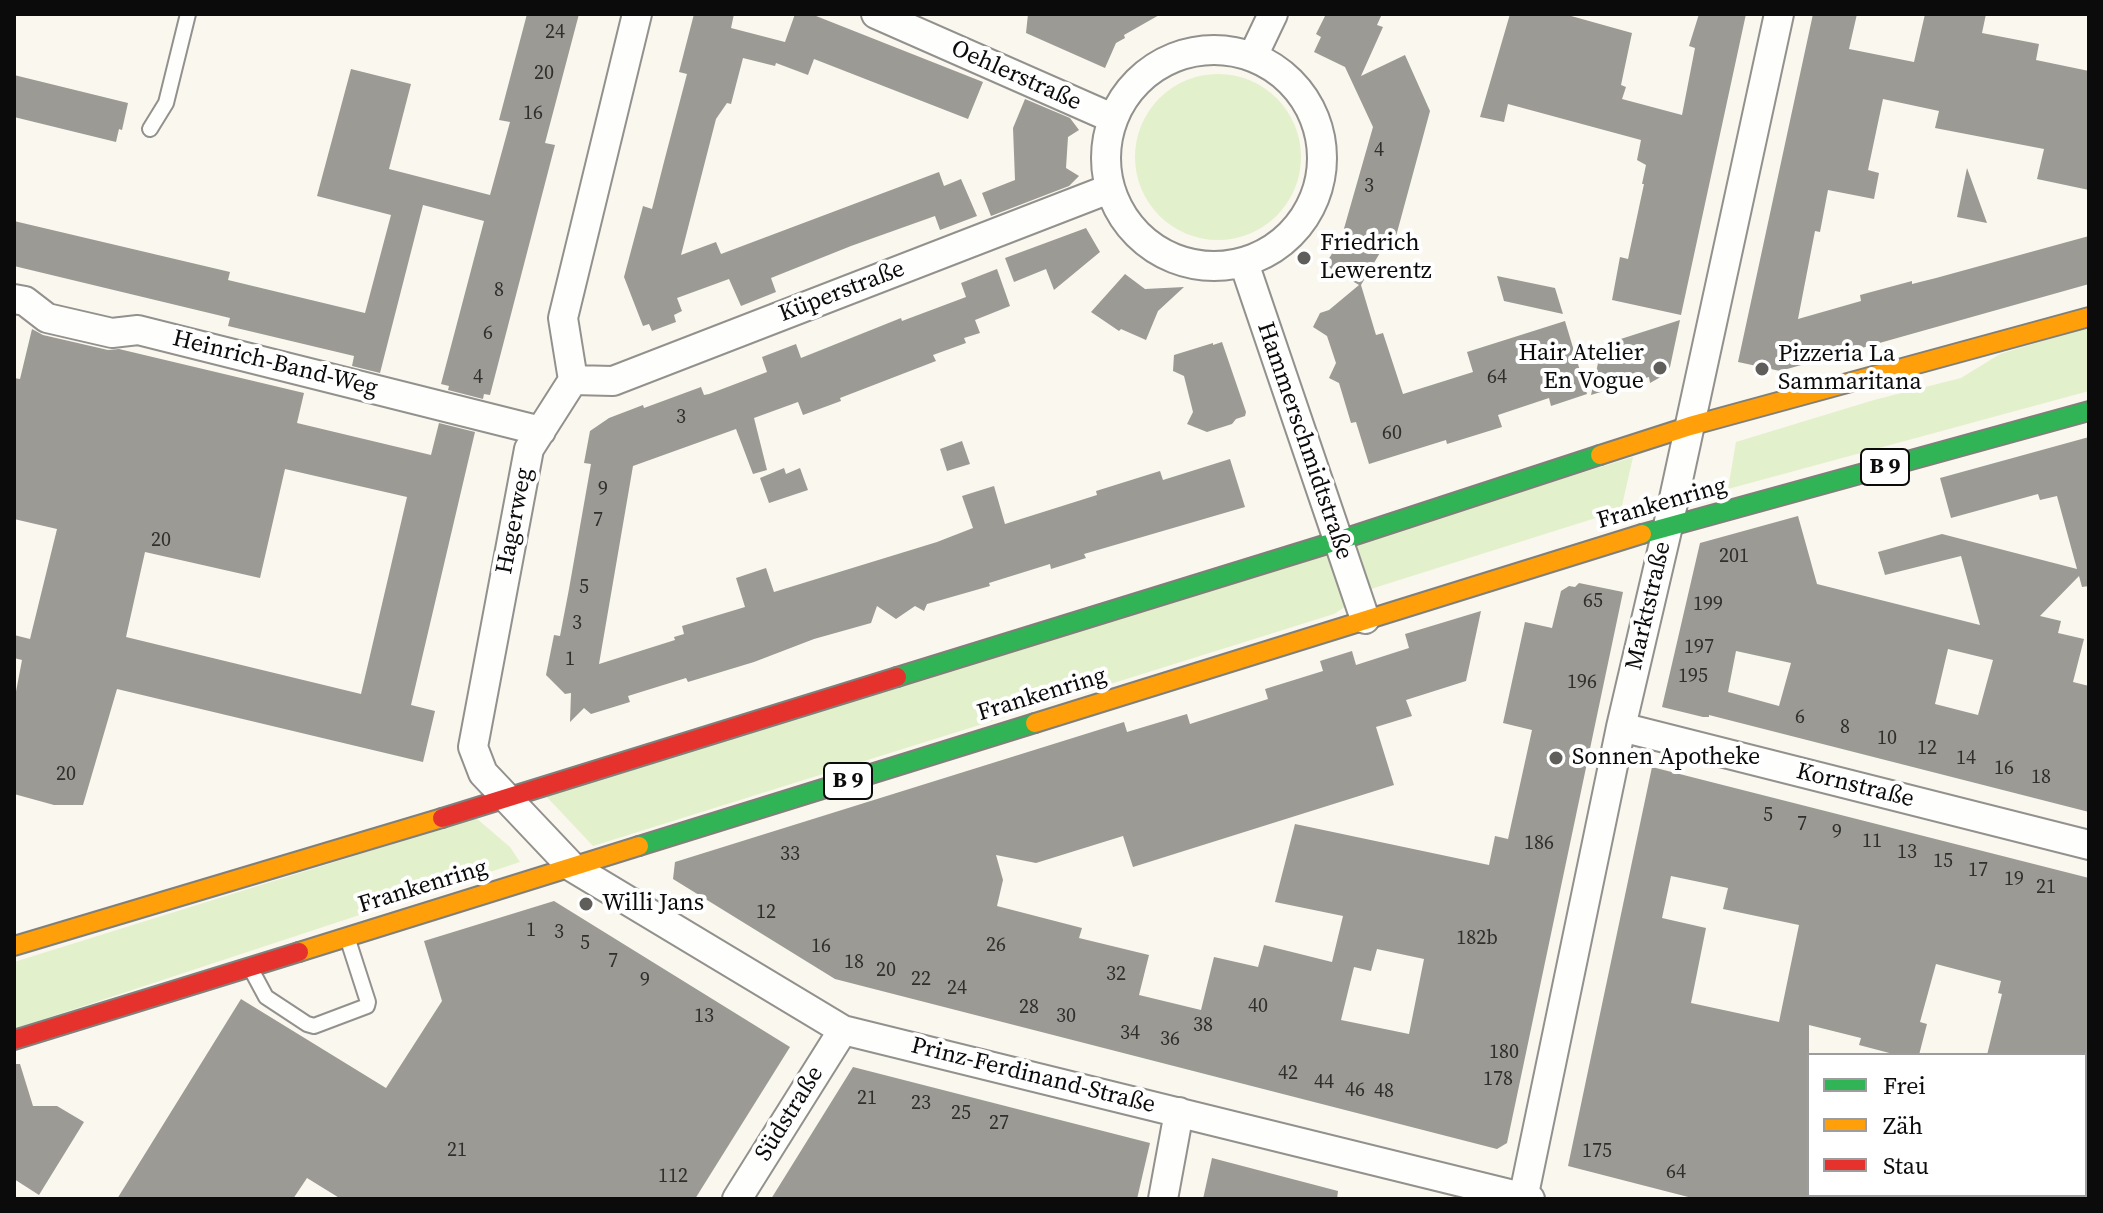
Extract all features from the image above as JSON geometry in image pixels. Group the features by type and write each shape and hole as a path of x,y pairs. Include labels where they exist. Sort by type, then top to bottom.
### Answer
{"main road":[{"path":"14,946 508,798 1337,541 1690,426 2089,317"},
{"name":"Frankenring","path":"14,1040 1668,526 2089,411"}],"street":[{"path":"573,380 563,318 637,14"},
{"name":"Oehlerstraße","path":"876,14 1112,118"},
{"path":"1253,56 1273,14"},
{"name":"Marktstraße","path":"1525,1198 1621,727 1668,526 1779,14"},
{"path":"1197,50 1226,50 1253,56 1277,70 1297,88 1312,110 1320,136 1323,163 1318,190 1307,215 1290,235 1269,252 1244,263 1216,267 1188,264 1161,254 1139,237 1121,215 1109,189 1105,166 1106,142 1112,118 1126,94 1146,73 1170,58 1197,50"},
{"name":"Küperstraße","path":"573,380 613,381 1109,189"},
{"name":"Hammerschmidtstraße","path":"1244,263 1365,619"},
{"name":"Heinrich-Band-Weg","path":"14,299 25,301 47,318 112,333 138,330 541,431"},
{"name":"Hagerweg","path":"572,867 483,773 473,747 529,449 573,380"},
{"name":"Kornstraße","path":"1621,727 2089,845"},
{"name":"Prinz-Ferdinand-Straße","path":"572,867 843,1030 1525,1198"},
{"name":"Südstraße","path":"737,1199 843,1030"},
{"path":"1163,1199 1179,1112"}],"lane":[{"path":"150,129 166,103 188,14"},
{"path":"250,967 266,997 314,1026 367,1006 347,935"}],"green space":[{"path":"1218,74 1250,80 1277,98 1295,125 1301,157 1295,189 1277,216 1250,234 1218,240 1186,234 1159,216 1141,189 1135,157 1141,125 1159,98 1186,80"},
{"path":"2089,327 2089,391 1728,489 1736,442 1874,400 1961,378 2000,354"},
{"path":"1633,457 1621,510 1374,588 1334,614 593,846 545,795"},
{"path":"476,818 510,847 520,862 14,1029 14,962"}],"building":[{"path":"527,14 579,14 545,143 555,145 490,395 484,394 483,399 448,390 449,386 441,384 484,221 423,205 380,373 352,366 354,356 228,326 230,318 14,266 14,221 230,272 228,280 365,313 391,215 317,196 351,69 411,84 389,169 490,195 510,122 499,120"},
{"path":"694,14 734,14 731,28 785,42 795,14 811,14 983,82 968,119 814,59 808,75 776,63 775,66 743,58 731,104 727,103 716,119 681,255 716,242 721,254 939,172 944,186 961,179 977,216 940,230 935,216 851,246 771,278 776,292 741,306 729,279 677,298 682,311 674,315 676,322 652,331 649,324 643,326 624,277 643,206 652,209 687,74 679,72"},
{"path":"1028,14 1161,14 1124,35 1125,38 1116,43 1105,68 1026,33"},
{"path":"1326,14 1382,14 1377,25 1383,27 1361,76 1405,55 1430,111 1392,251 1381,251 1361,285 1376,335 1383,333 1403,394 1473,372 1467,352 1565,321 1587,394 1551,406 1549,398 1498,415 1502,427 1447,444 1446,440 1369,464 1356,422 1351,423 1339,383 1329,378 1336,363 1327,336 1313,327 1320,313 1329,310 1359,285 1325,265 1341,239 1373,127 1345,67 1314,52 1321,37 1316,34"},
{"path":"1510,14 1564,14 1632,33 1621,85 1626,87 1622,99 1682,115 1695,48 1689,46 1699,14 1746,14 1681,315 1612,300 1620,257 1628,259 1644,184 1646,165 1637,160 1641,140 1508,104 1504,122 1480,117"},
{"path":"1813,14 1857,14 1849,49 1914,62 1925,14 1986,14 1982,33 2039,44 2036,60 2089,71 2089,190 2037,179 2044,149 1935,128 1939,111 1883,99 1868,170 1879,173 1874,199 1828,190 1820,232 1815,231 1798,319 1861,301 1860,295 1936,278 2089,236 2089,284 1780,371 1738,362"},
{"path":"14,75 128,103 116,142 14,117"},
{"path":"1025,99 1070,118 1079,130 1068,137 1066,168 1079,176 1069,186 991,216 982,193 1015,180 1013,128"},
{"path":"1967,168 1987,223 1957,217"},
{"path":"1086,228 1100,252 1054,290 1046,269 1014,282 1005,258"},
{"path":"997,269 1010,306 975,320 980,333 964,338 966,343 933,355 936,361 803,415 798,402 754,418 767,470 753,474 736,429 633,466 599,664 675,640 674,637 684,634 682,626 745,607 736,578 766,568 774,592 973,528 962,496 994,486 1005,524 1160,471 1163,480 1230,459 1245,507 1084,554 1086,558 1051,569 1050,564 989,583 990,586 927,604 924,611 915,606 896,619 877,606 871,623 688,682 686,678 628,696 630,702 591,714 584,708 570,722 571,693 565,694 546,675 554,635 560,636 569,589 591,464 584,463 590,431 609,418 643,405 644,408 701,387 704,395 709,394 767,372 762,357 796,344 801,358 901,318 902,321 966,297 961,283"},
{"path":"1125,274 1145,289 1184,287 1158,311 1146,340 1121,329 1119,331 1091,312"},
{"path":"1497,276 1555,288 1563,314 1504,301"},
{"path":"1680,320 1666,374 1650,383 1649,377 1591,395 1602,345"},
{"path":"32,329 43,335 108,350 119,349 304,393 297,423 431,455 439,423 475,432 411,705 435,711 423,762 117,689 83,805 54,805 14,794 14,702 22,660 14,658 14,635 30,639 57,529 14,519 14,378 20,379","holes":["285,469 407,497 361,694 126,637 145,552 260,578"]},
{"path":"1222,342 1246,412 1232,424 1207,432 1187,424 1193,412 1184,376 1173,371 1174,355"},
{"path":"2089,437 2089,586 2082,587 2079,576 2040,616 2061,621 2058,633 2084,639 2073,682 2089,686 2089,812 1709,715 1703,717 1662,707 1700,543 1798,516 1817,584 1980,625 1961,556 1885,575 1878,552 1942,534 2077,569 2057,496 2040,500 2038,494 1951,518 1940,478","holes":["1948,649 1993,660 1978,715 1935,704","1736,651 1791,663 1779,706 1728,692"]},
{"path":"962,441 970,464 947,471 940,449"},
{"path":"784,468 786,474 800,468 808,490 769,503 760,478"},
{"path":"1579,583 1623,592 1507,1143 1497,1149 835,979 673,879 675,862 1124,722 1127,732 1187,714 1190,724 1268,699 1265,689 1323,671 1320,661 1352,651 1356,665 1409,648 1405,634 1481,611 1466,681 1406,700 1412,716 1376,727 1394,785 1133,867 1123,836 1036,863 996,855 1003,880 997,906 1082,928 1079,938 1149,955 1139,995 1201,1010 1214,957 1258,967 1264,945 1332,962 1343,916 1275,902 1295,824 1489,865 1495,836 1508,839 1532,730 1503,723 1525,622 1552,628 1561,591 1569,586 1575,587","holes":["1377,949 1424,959 1409,1034 1341,1020 1354,967 1371,971"]},
{"path":"1652,767 2089,878 2089,1055 1987,1053 2002,994 1998,993 2001,981 1936,964 1920,1022 1927,1024 1920,1053 1889,1053 1859,1045 1861,1038 1809,1025 1809,1199 1696,1199 1568,1166","holes":["1671,876 1728,888 1723,909 1799,925 1779,1022 1691,1003 1706,928 1662,918"]},
{"path":"554,901 790,1047 695,1199 341,1199 307,1178 293,1199 117,1199 241,999 386,1088 442,1001 424,941"},
{"path":"14,1064 20,1064 33,1106 57,1106 84,1122 39,1195 14,1179"},
{"path":"853,1067 1150,1143 1137,1199 771,1199"},
{"path":"1212,1158 1338,1191 1337,1199 1203,1199"}],"traffic: fast":[{"path":"1642,534 2089,411"},
{"path":"897,677 1337,541 1600,455"},
{"path":"639,846 1035,723"}],"traffic: slow":[{"path":"1600,455 1690,426 2089,317"},
{"path":"1035,723 1642,534"},
{"path":"14,946 442,818"},
{"path":"299,952 639,846"}],"traffic: jam":[{"path":"442,818 897,677"},
{"path":"14,1040 299,952"}],"place":[{"name":"Friedrich Lewerentz","path":"1304,258"},
{"name":"Hair Atelier En Vogue","path":"1660,368"},
{"name":"Pizzeria La Sammaritana","path":"1762,369"},
{"name":"Sonnen Apotheke","path":"1556,758"},
{"name":"Willi Jans","path":"586,904"}]}
